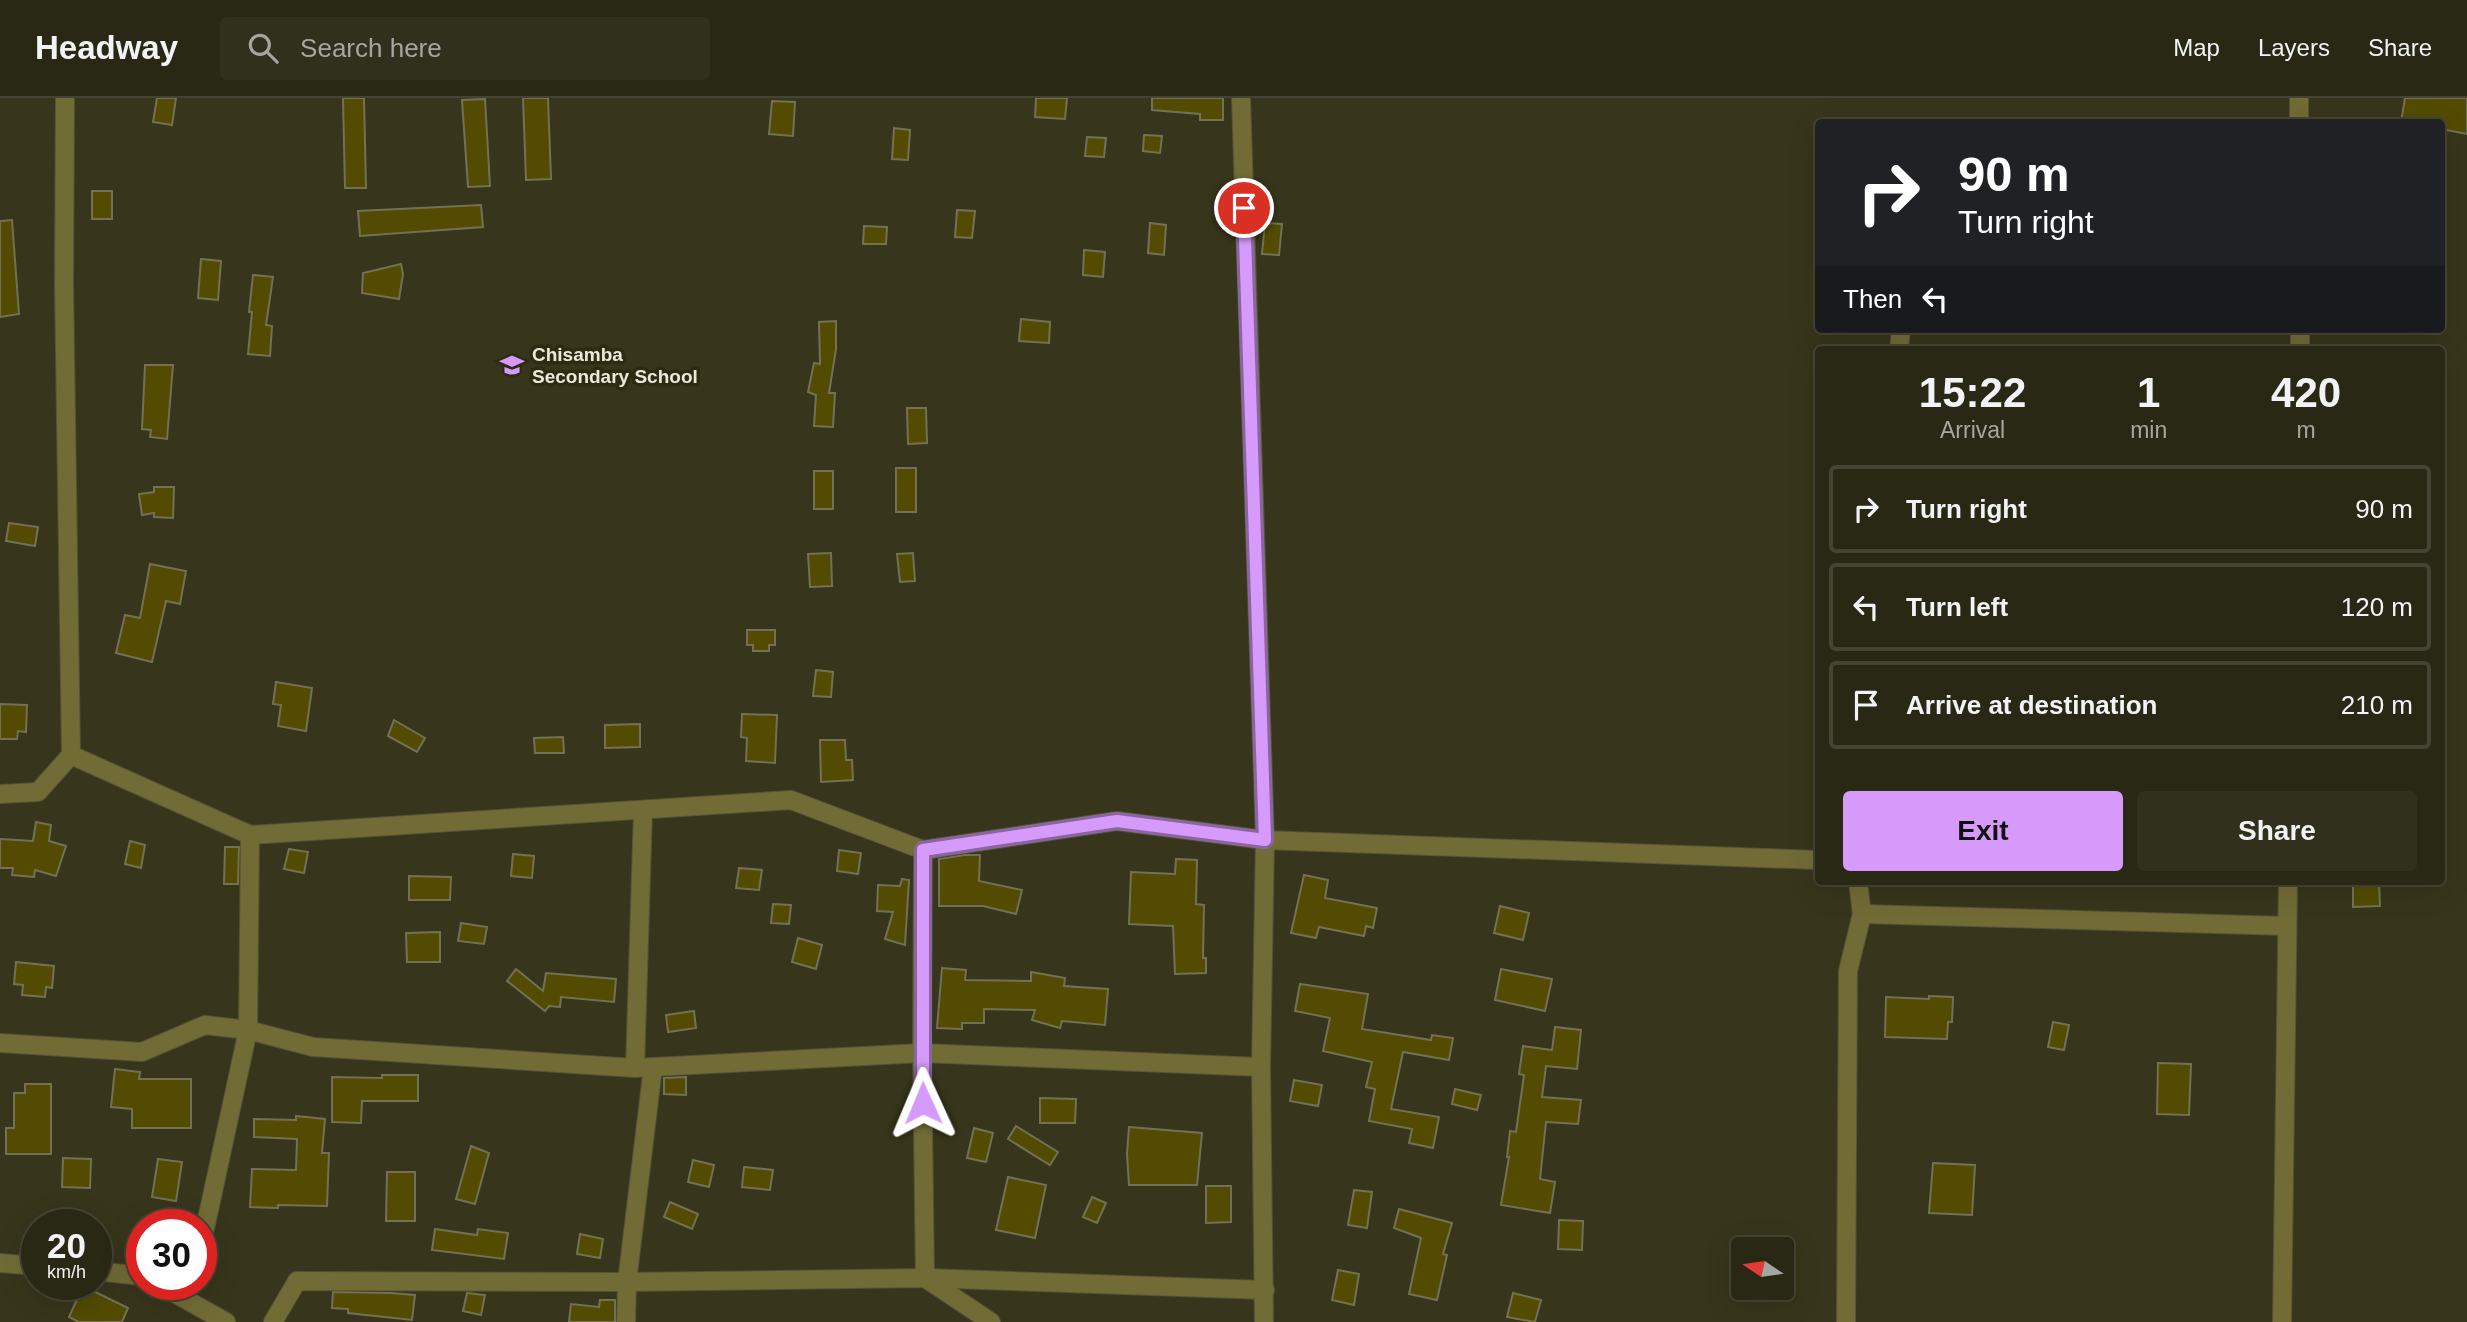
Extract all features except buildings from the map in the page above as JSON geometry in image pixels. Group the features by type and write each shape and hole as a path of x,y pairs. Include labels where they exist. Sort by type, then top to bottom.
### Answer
{"street":[{"path":"0,794 38,792 71,755 64,284 65,98"},
{"path":"1241,98 1265,840 1261,1067 1264,1322"},
{"path":"2299,98 2299,119"},
{"path":"71,755 250,835 791,800 923,850 1117,821 1265,840 1815,860"},
{"path":"635,1068 643,810"},
{"path":"209,1209 248,1030 250,835"},
{"path":"923,850 925,1278"},
{"path":"1846,1322 1848,971 1862,914 1858,885"},
{"path":"2282,1322 2288,885"},
{"path":"1862,914 2287,926"},
{"path":"0,1043 142,1052 205,1025 248,1030 313,1047 635,1068 922,1053 1261,1067"},
{"path":"626,1322 627,1282 653,1068"},
{"path":"0,1263 21,1265"},
{"path":"273,1322 297,1282 627,1282 925,1278 1265,1290"},
{"path":"925,1278 991,1322"},
{"path":"199,1300 226,1322"}],"place":[{"name":"Chisamba Secondary School","path":"512,365"}],"route":[{"path":"923,1103 923,850 1117,821 1265,840 1244,208"}]}
